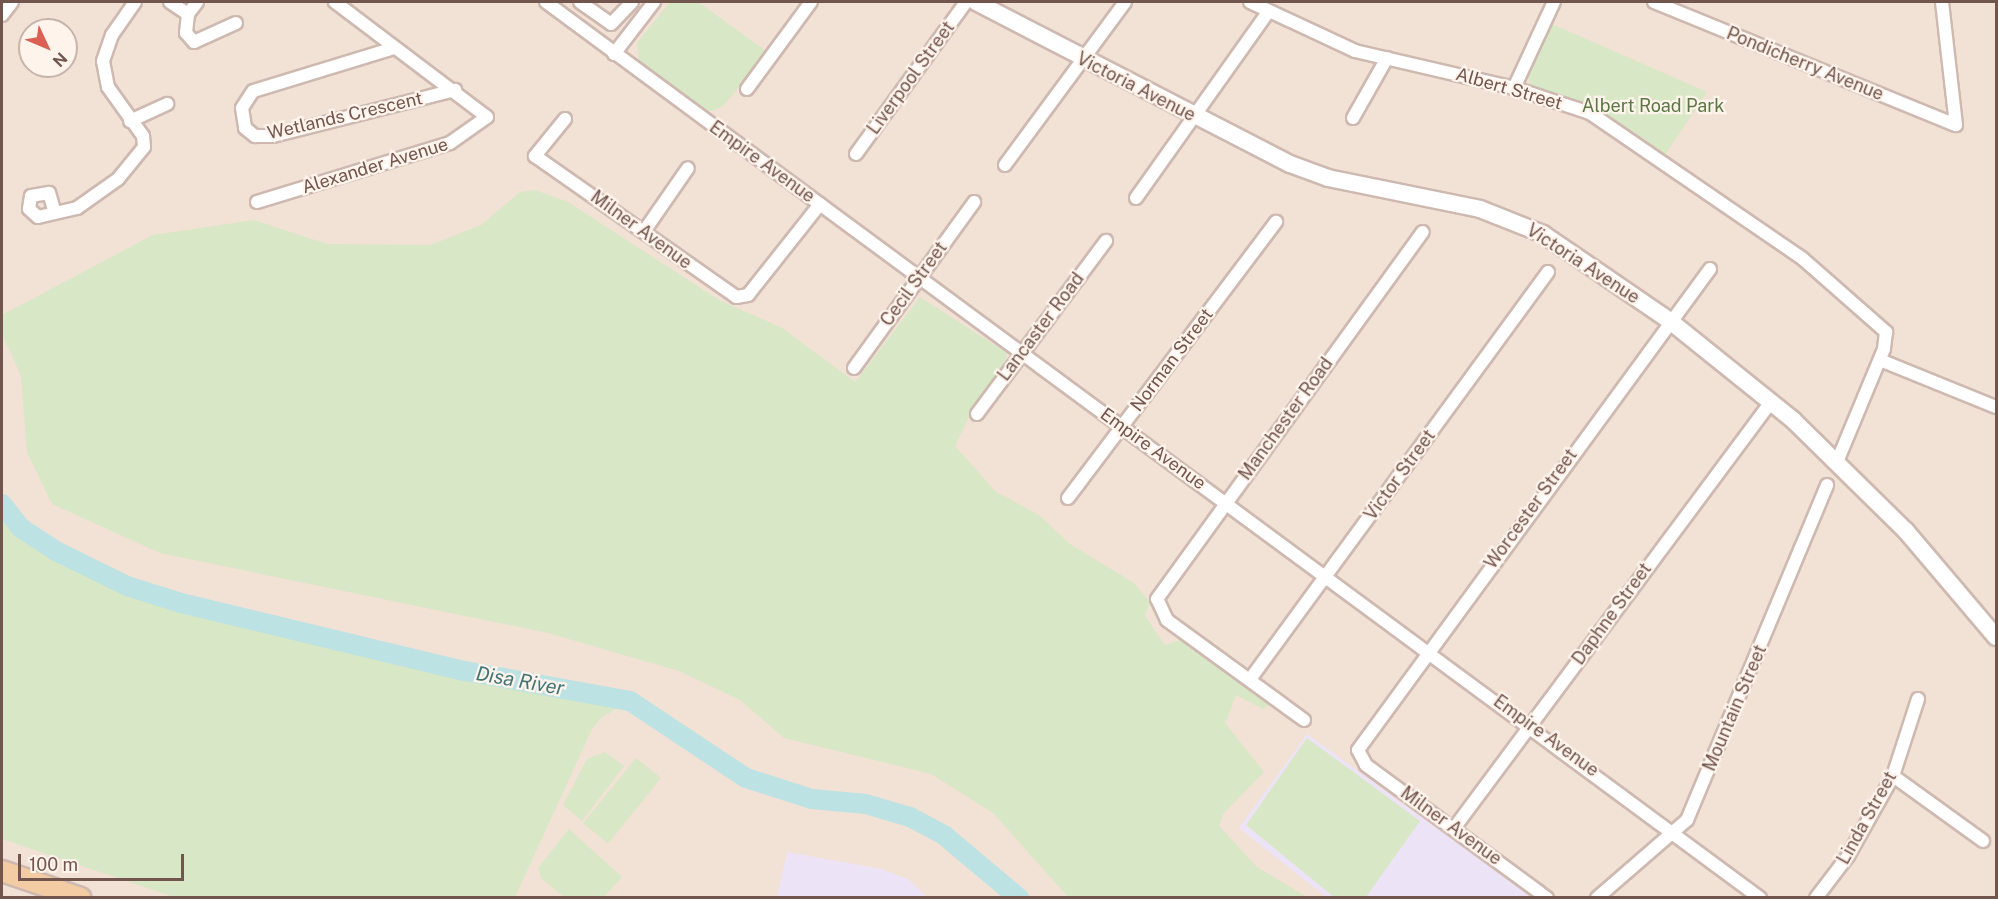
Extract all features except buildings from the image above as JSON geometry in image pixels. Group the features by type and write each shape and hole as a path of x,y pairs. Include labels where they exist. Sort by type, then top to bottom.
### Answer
{"main road":[{"path":"2,871 81,897"}],"street":[{"path":"2,15 12,2"},
{"path":"54,210 87,204 141,152 145,142 108,87 103,61 112,35 135,2"},
{"path":"170,2 188,14"},
{"path":"197,2 188,14 185,30 194,42 236,23"},
{"path":"335,2 394,48 455,90"},
{"name":"Empire Avenue","path":"546,2 1678,833 1760,897"},
{"path":"580,2 611,24 632,2"},
{"path":"614,54 654,2"},
{"path":"747,88 811,2"},
{"name":"Liverpool Street","path":"856,154 966,2"},
{"name":"Victoria Avenue","path":"976,2 1080,60 1194,117 1328,178 1513,220 1670,321 1771,402 1837,462 1996,637"},
{"path":"1005,165 1080,60 1125,2"},
{"name":"Albert Street","path":"1250,2 1355,51 1514,88 1602,119 1803,259 1886,332 1880,360"},
{"path":"1514,88 1554,2"},
{"name":"Pondicherry Avenue","path":"1654,2 1956,125 1942,2"},
{"path":"1136,198 1269,11"},
{"name":"Wetlands Crescent","path":"394,48 254,91 242,108 245,128 255,136 273,136 455,90"},
{"path":"1353,118 1388,58"},
{"name":"Alexander Avenue","path":"257,202 450,143 487,117 455,90"},
{"path":"130,121 167,104"},
{"name":"Milner Avenue","path":"565,119 535,156 645,230 731,295 748,295 820,204"},
{"path":"645,230 688,168"},
{"name":"Cecil Street","path":"855,368 974,202"},
{"name":"Norman Street","path":"1068,498 1276,222"},
{"name":"Manchester Road","path":"1251,678 1157,608 1163,589 1423,232"},
{"name":"Lancaster Road","path":"977,414 1106,241"},
{"name":"Worcester Street","path":"1358,753 1428,650 1710,269"},
{"name":"Victor Street","path":"1251,678 1548,272"},
{"path":"1837,462 1880,360 1996,407"},
{"name":"Daphne Street","path":"1455,827 1771,402"},
{"name":"Mountain Street","path":"1598,897 1678,833 1827,485"},
{"path":"1251,678 1304,720"},
{"name":"Linda Street","path":"1816,897 1848,856 1893,776 1918,699"},
{"name":"Milner Avenue","path":"1358,753 1366,765 1455,827 1547,897"},
{"path":"1893,776 1983,841"}],"shaded area":[{"path":"2,2 1996,2 1996,897 2,897"},
{"path":"1307,734 1531,897 1326,897 1239,828"},
{"path":"787,852 881,869 908,879 927,897 777,897"}],"green space":[{"path":"670,2 698,2 769,53 722,107 708,112 639,60 637,43"},
{"name":"Albert Road Park","path":"1552,24 1707,92 1665,155 1595,108 1531,87 1528,76"},
{"path":"535,190 568,202 719,300 782,328 855,382 920,297 1007,353 1005,366 972,411 955,446 996,492 1039,515 1070,544 1134,583 1150,602 1145,616 1165,645 1181,640 1269,705 1263,709 1236,695 1225,723 1264,772 1223,814 1219,826 1257,867 1307,897 1068,897 993,813 931,774 784,738 740,700 679,671 548,633 160,553 52,504 27,452 21,376 2,334 2,315 153,235 254,220 327,244 431,245 481,225 520,192"},
{"path":"2,504 22,528 56,551 128,586 181,603 465,671 630,701 602,717 592,729 515,897 174,897 2,839"},
{"path":"1307,738 1420,821 1366,897 1334,897 1246,825"},
{"path":"605,752 624,766 582,821 563,805 587,759"},
{"path":"636,758 661,778 608,843 583,823"},
{"path":"569,829 622,877 604,897 564,897 541,878 538,868"}],"waterway":[{"name":"Disa River","path":"2,504 21,528 56,551 127,586 181,603 465,671 630,701 746,778 812,799 866,804 910,817 945,836 1019,898"}]}
